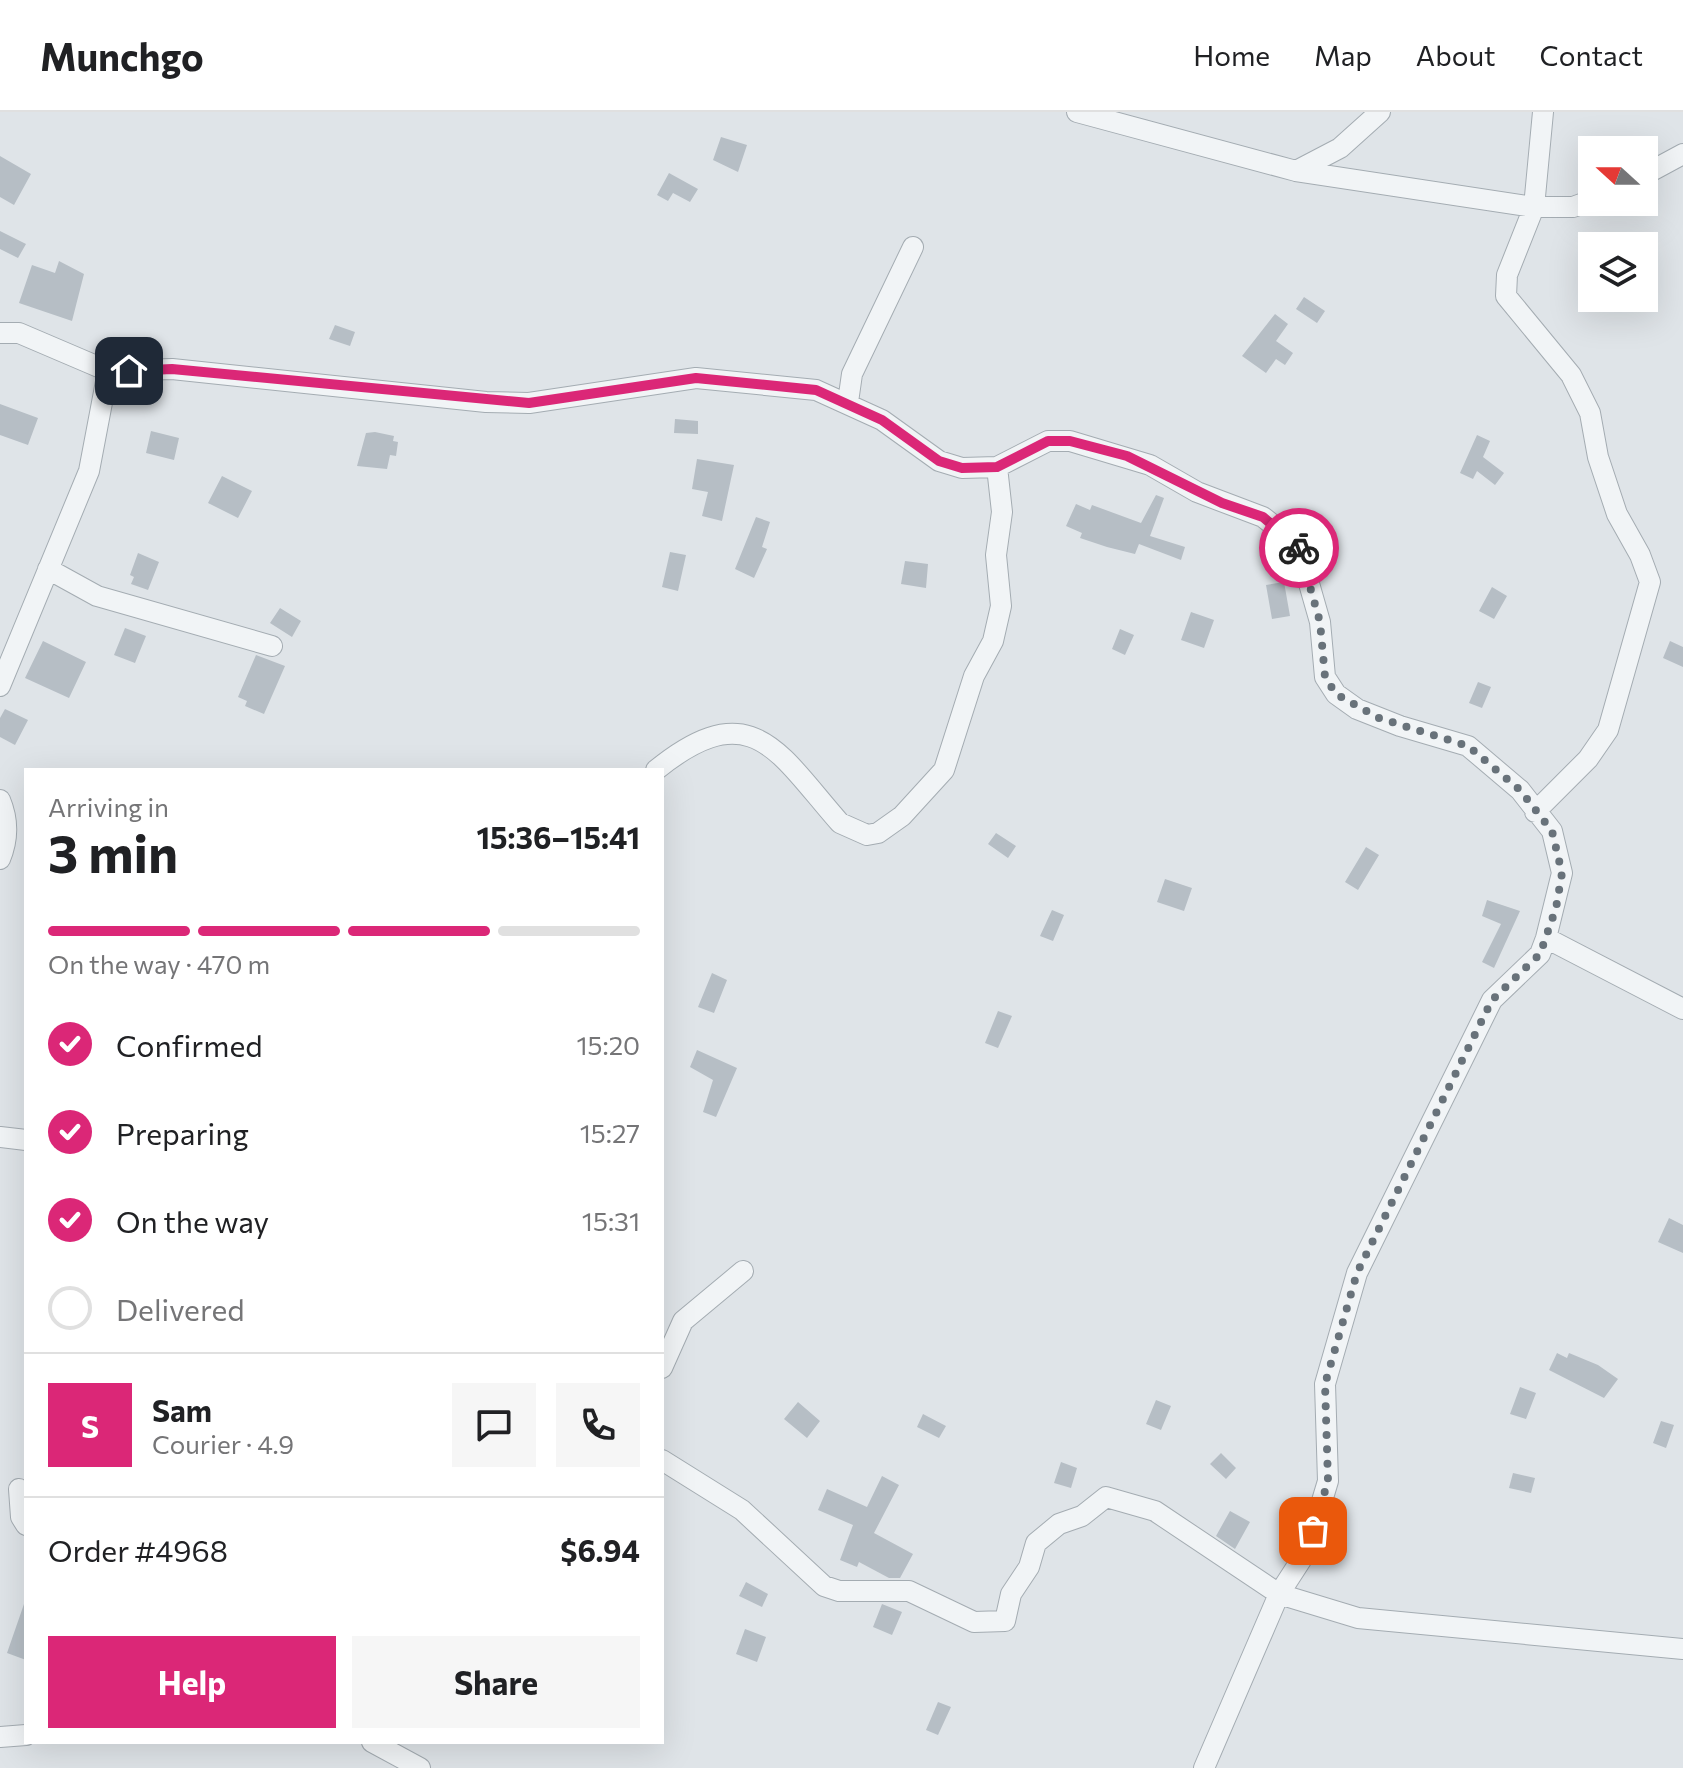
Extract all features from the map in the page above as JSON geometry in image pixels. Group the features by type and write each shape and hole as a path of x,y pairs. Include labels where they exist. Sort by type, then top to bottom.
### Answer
{"street":[{"path":"1077,112 1296,171 1534,207 1578,205"},
{"path":"1296,171 1340,148 1380,112"},
{"path":"1535,812 1588,759 1608,730 1650,582 1640,555 1617,514 1598,457 1590,413 1571,375 1506,296 1507,275 1534,207 1543,112"},
{"path":"1658,167 1683,154"},
{"path":"848,402 852,374 913,247"},
{"path":"0,333 19,333 108,371 172,369 529,403 696,378 816,390 882,420 939,461 962,468 997,467 1048,441 1070,441 1150,465 1197,492 1263,517 1298,545 1320,622 1325,677 1336,694 1372,715 1468,746 1520,790 1552,831 1562,873 1546,938 1540,954 1492,1000 1357,1273 1325,1384 1328,1481 1301,1560 1279,1594 1204,1768"},
{"path":"0,686 89,471 108,371"},
{"path":"658,768 674,755 705,739 746,735 772,745 840,823 850,829 867,835 878,833 902,816 944,770 974,676 993,641 1001,606 996,555 1002,512 997,467"},
{"path":"48,569 97,596 272,646"},
{"path":"0,800 6,814 6,839 0,859"},
{"path":"1546,938 1683,1009"},
{"path":"0,1137 24,1140"},
{"path":"664,1364 683,1321 743,1271"},
{"path":"664,1461 742,1510 824,1586 839,1591 909,1591 974,1622 1005,1621 1011,1594 1029,1567 1036,1543 1059,1524 1082,1516 1106,1497 1155,1511 1279,1594 1358,1618 1683,1649"},
{"path":"19,1489 24,1522"},
{"path":"0,1737 24,1735"},
{"path":"376,1744 420,1768"}],"building":[{"path":"721,137 747,145 738,172 713,160"},
{"path":"0,156 31,174 14,205 0,197"},
{"path":"669,173 698,189 690,202 673,193 668,201 657,195"},
{"path":"0,231 26,244 18,258 0,249"},
{"path":"59,261 84,274 72,321 19,303 32,265 55,273"},
{"path":"1304,297 1325,311 1317,323 1296,309"},
{"path":"1275,314 1288,324 1276,341 1293,353 1285,365 1276,359 1266,373 1242,356"},
{"path":"335,325 355,332 350,346 329,339"},
{"path":"0,404 38,418 28,445 0,435"},
{"path":"675,419 698,421 698,434 674,433"},
{"path":"151,431 179,438 174,460 146,453"},
{"path":"366,433 394,436 393,441 398,442 396,456 390,455 387,469 357,466"},
{"path":"1477,435 1490,441 1483,457 1504,473 1495,485 1477,471 1473,479 1460,473"},
{"path":"697,459 734,465 722,521 702,516 708,492 692,489"},
{"path":"222,476 252,491 238,518 208,503"},
{"path":"1156,495 1164,498 1150,536 1185,547 1181,560 1139,544 1135,554 1107,547 1080,538 1082,533 1066,526 1076,504 1090,510 1092,505 1141,523"},
{"path":"756,517 770,522 762,547 767,549 754,578 735,569"},
{"path":"670,552 686,555 678,591 662,587"},
{"path":"138,553 159,562 148,590 131,584 134,577 130,575"},
{"path":"905,561 928,564 926,588 901,584"},
{"path":"1284,582 1290,616 1272,619 1266,585"},
{"path":"1492,587 1507,596 1494,619 1479,611"},
{"path":"280,608 301,621 292,637 270,623"},
{"path":"1191,612 1214,620 1204,648 1181,640"},
{"path":"125,628 146,636 135,663 114,655"},
{"path":"1120,629 1134,635 1125,655 1112,649"},
{"path":"43,641 86,662 69,698 25,678"},
{"path":"1670,641 1683,647 1683,667 1663,658"},
{"path":"256,655 285,666 264,714 245,706 247,701 238,697"},
{"path":"1478,682 1491,687 1482,708 1469,703"},
{"path":"5,709 28,720 15,745 0,737 0,718"},
{"path":"996,833 1016,846 1008,858 988,844"},
{"path":"1366,847 1379,855 1358,890 1345,882"},
{"path":"1165,879 1192,888 1184,911 1157,902"},
{"path":"1487,900 1520,911 1494,968 1482,962 1501,924 1482,916"},
{"path":"1052,910 1064,915 1053,941 1040,936"},
{"path":"712,973 727,980 714,1013 698,1007"},
{"path":"998,1011 1012,1016 998,1048 985,1043"},
{"path":"697,1050 737,1068 716,1117 703,1112 713,1080 690,1067"},
{"path":"1669,1218 1683,1225 1683,1253 1658,1242"},
{"path":"1557,1353 1567,1358 1569,1353 1598,1365 1618,1379 1604,1398 1549,1370"},
{"path":"1520,1387 1536,1393 1526,1419 1510,1414"},
{"path":"1156,1400 1171,1406 1161,1430 1146,1424"},
{"path":"798,1402 820,1421 807,1438 784,1419"},
{"path":"923,1414 946,1426 939,1438 917,1427"},
{"path":"1661,1421 1674,1425 1666,1448 1653,1443"},
{"path":"1221,1453 1236,1468 1226,1479 1210,1464"},
{"path":"1061,1462 1077,1468 1071,1488 1054,1483"},
{"path":"1513,1473 1535,1478 1531,1493 1509,1488"},
{"path":"882,1476 899,1485 874,1533 913,1554 900,1578 889,1578 859,1562 857,1567 840,1560 853,1525 818,1510 827,1489 867,1507"},
{"path":"1230,1511 1250,1522 1235,1549 1216,1536"},
{"path":"746,1582 768,1594 762,1607 739,1596"},
{"path":"24,1604 24,1659 7,1653"},
{"path":"882,1604 902,1612 892,1635 873,1627"},
{"path":"745,1629 766,1637 757,1662 736,1654"},
{"path":"938,1702 951,1707 938,1735 926,1730"}],"way so far":[{"path":"1299,548 1320,622 1325,677 1336,694 1357,709 1379,718 1468,746 1520,790 1552,831 1562,873 1556,908 1540,954 1492,1000 1357,1273 1325,1384 1328,1481 1313,1531"}],"route":[{"path":"129,371 172,369 277,378 486,402 529,403 696,378 816,390 882,420 939,461 962,468 997,467 1048,441 1070,441 1127,456 1150,465 1197,492 1263,517 1282,530 1299,548"}]}
